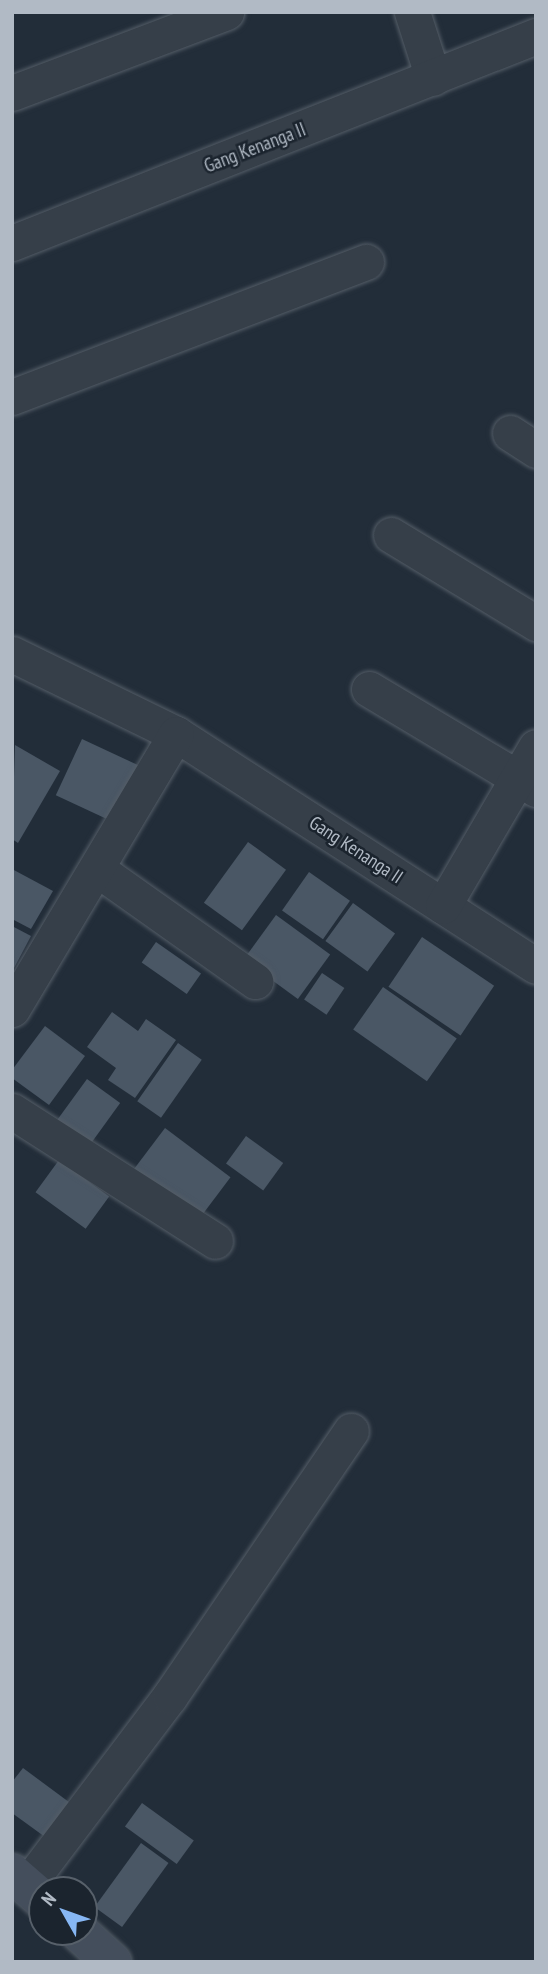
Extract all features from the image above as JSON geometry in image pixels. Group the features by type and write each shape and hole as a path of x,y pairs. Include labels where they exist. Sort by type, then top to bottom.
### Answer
{"street":[{"path":"12,93 226,12"},
{"path":"412,12 433,78"},
{"name":"Gang Kenanga II","path":"12,243 536,36"},
{"path":"12,397 366,261"},
{"path":"391,535 536,623"},
{"name":"Gang Kenanga II","path":"12,654 176,734 536,966"},
{"path":"369,689 527,784"},
{"path":"12,1009 176,734"},
{"path":"443,906 527,784 536,747"},
{"path":"97,869 255,981"},
{"path":"12,1111 215,1241"},
{"path":"27,1886 170,1696 351,1431"},
{"path":"94,1946 112,1962"}],"building":[{"path":"82,739 140,766 114,822 56,795"},
{"path":"15,745 60,771 18,843 12,839"},
{"path":"248,842 286,870 242,930 204,903"},
{"path":"12,869 53,891 31,929 12,919"},
{"path":"309,872 350,901 323,939 282,911"},
{"path":"353,903 395,934 367,972 325,941"},
{"path":"276,915 330,954 298,999 244,959"},
{"path":"12,926 31,936 14,968 12,967"},
{"path":"422,937 494,986 461,1035 388,987"},
{"path":"156,942 201,974 187,994 142,962"},
{"path":"322,973 344,988 326,1015 304,1000"},
{"path":"383,987 457,1039 427,1081 353,1030"},
{"path":"112,1012 138,1031 146,1019 176,1040 135,1098 108,1080 116,1068 87,1047"},
{"path":"45,1026 85,1056 49,1105 12,1078 12,1070"},
{"path":"178,1043 202,1060 161,1118 137,1101"},
{"path":"87,1079 120,1103 87,1148 54,1124"},
{"path":"165,1128 230,1177 199,1220 133,1170"},
{"path":"246,1136 283,1163 263,1191 226,1164"},
{"path":"59,1160 109,1196 86,1229 35,1192"},
{"path":"23,1768 77,1808 52,1842 12,1813 12,1782"},
{"path":"142,1803 194,1841 177,1864 125,1826"},
{"path":"141,1843 169,1863 122,1927 98,1909 98,1902"}]}
